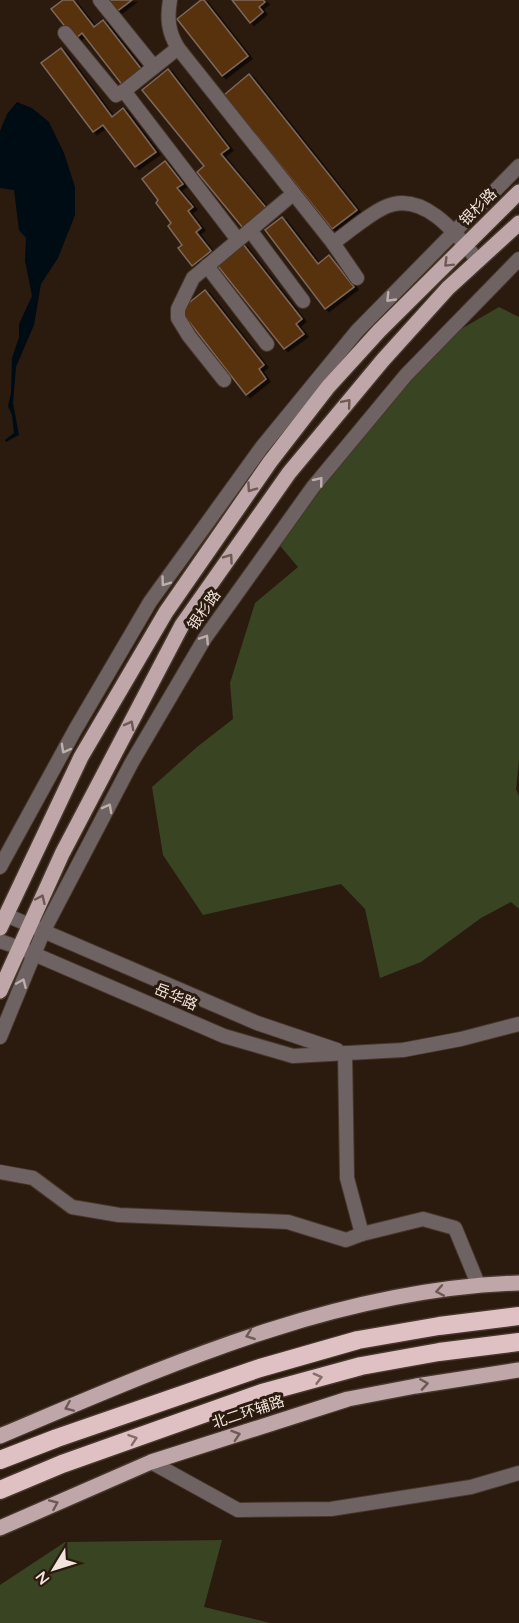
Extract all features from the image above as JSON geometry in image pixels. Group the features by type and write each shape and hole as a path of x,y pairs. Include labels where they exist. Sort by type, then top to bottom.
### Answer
{"highway":[{"path":"0,1460 260,1368 358,1340 439,1326 519,1316"},
{"path":"0,1490 62,1464 262,1393 362,1366 439,1352 519,1342"}],"main road":[{"name":"银杉路","path":"3,921 81,757 166,612 270,462 328,387 379,331 519,192"},
{"name":"银杉路","path":"0,991 27,951 62,854 182,625 289,473 383,360 448,288 519,223"},
{"path":"1,1435 148,1373 259,1332 367,1304 478,1284 519,1283"},
{"name":"北二环辅路","path":"0,1528 151,1462 348,1399 416,1386 519,1371"}],"street":[{"path":"100,0 154,67"},
{"path":"159,0 169,6 167,19 170,33 178,48 333,243 357,278"},
{"path":"65,33 116,94 124,91 178,48"},
{"path":"124,91 238,240"},
{"name":"银杉路","path":"0,867 75,730 150,602 262,447 350,340 519,166"},
{"path":"224,380 189,336 178,318 178,309 193,278 293,194"},
{"path":"333,243 384,208 408,203 423,207 436,216 466,245 478,261"},
{"path":"250,230 303,301"},
{"name":"银杉路","path":"37,927 205,638 314,487 399,383 519,259"},
{"path":"207,266 267,344"},
{"name":"岳华路","path":"3,921 37,927 257,1023 345,1053"},
{"name":"岳华路","path":"0,941 224,1036 293,1056 403,1050 461,1039 519,1024"},
{"name":"银杉路","path":"0,1037 27,951"},
{"path":"345,1053 347,1178 362,1234"},
{"path":"0,1172 33,1178 72,1207 119,1215 288,1222 346,1240 423,1219 455,1228 478,1284"},
{"path":"151,1462 238,1510 331,1509 471,1487 519,1473"}],"green space":[{"path":"499,307 519,317 519,761 516,789 519,796 519,909 511,902 481,918 421,962 380,978 365,909 341,884 203,915 163,855 152,787 233,719 230,683 255,603 298,567 275,540 449,336"},
{"path":"222,1540 204,1607 270,1623 0,1623 0,1585 65,1542"}],"shaded area":[{"path":"17,102 32,108 49,122 64,153 75,187 75,215 58,258 41,284 34,325 16,367 13,403 19,435 6,442 5,440 14,433 12,415 8,406 11,393 12,358 19,337 19,324 32,296 25,261 26,238 19,230 14,190 0,188 0,131 7,114"}],"building":[{"path":"63,0 73,0 94,27 103,20 142,70 123,86 82,33 75,39 51,9"},
{"path":"106,0 132,0 116,12"},
{"path":"204,0 248,56 222,76 177,19"},
{"path":"232,0 263,0 265,2 259,7 263,12 250,23"},
{"path":"61,48 112,117 123,108 156,152 135,167 103,125 93,132 41,63"},
{"path":"168,69 229,148 221,154 268,210 243,228 197,172 204,166 142,90"},
{"path":"249,74 357,210 332,229 224,95"},
{"path":"165,161 183,184 177,188 193,207 188,211 201,228 196,232 211,251 192,266 178,248 182,245 168,226 171,223 156,203 158,200 142,179"},
{"path":"282,217 318,264 329,255 354,287 325,309 265,230"},
{"path":"243,244 302,319 296,324 304,334 284,349 217,265"},
{"path":"205,290 264,365 259,369 266,379 246,395 180,310"}]}
